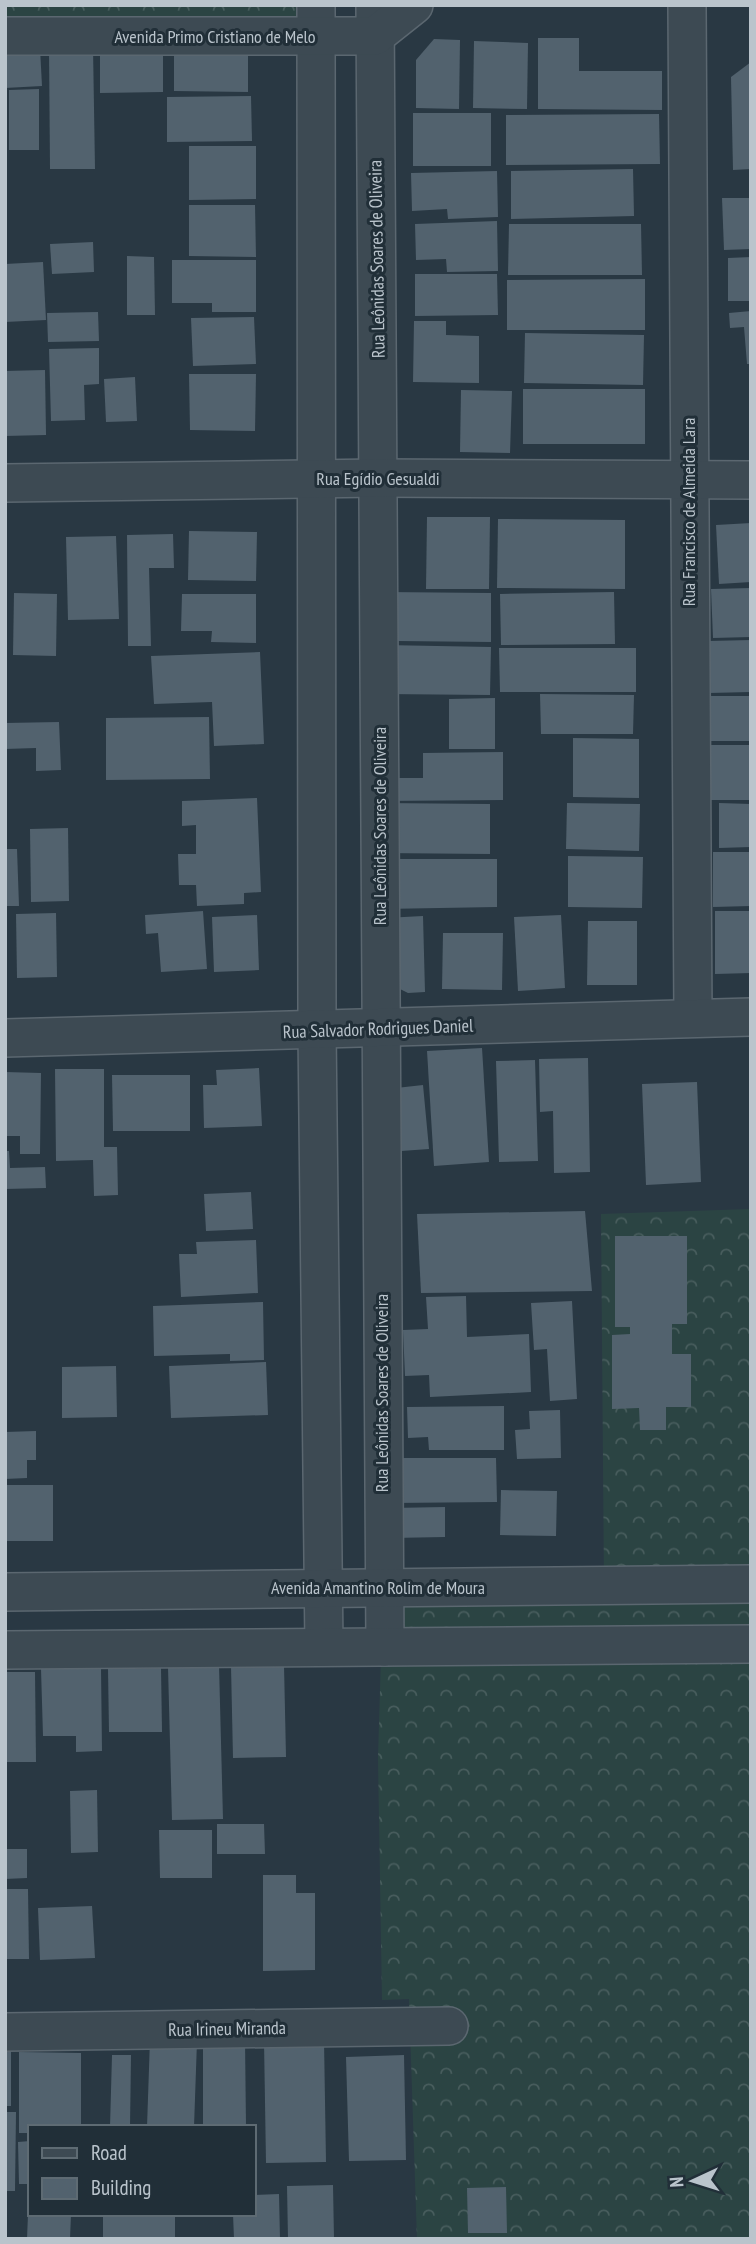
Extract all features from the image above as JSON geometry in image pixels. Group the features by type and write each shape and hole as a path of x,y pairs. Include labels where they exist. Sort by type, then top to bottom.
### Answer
{"street":[{"path":"375,21 414,5"},
{"name":"Rua Francisco de Almeida Lara","path":"687,5 694,1018"},
{"path":"316,21 317,1031 321,1588 324,1647"},
{"name":"Avenida Primo Cristiano de Melo","path":"5,36 316,21 375,21"},
{"name":"Rua Leônidas Soares de Oliveira","path":"375,21 385,1647"},
{"name":"Rua Egídio Gesualdi","path":"5,483 379,478 751,480"},
{"name":"Rua Salvador Rodrigues Daniel","path":"5,1038 751,1017"},
{"name":"Avenida Amantino Rolim de Moura","path":"5,1592 751,1584"},
{"path":"5,1650 751,1644"},
{"name":"Rua Irineu Miranda","path":"5,2032 449,2026"}],"green space":[{"path":"5,5 312,5 311,32 5,31"},
{"path":"751,1209 751,2239 417,2239 409,1999 382,2000 378,1758 383,1588 604,1585 601,1214"}],"building":[{"path":"538,38 579,38 579,71 662,71 662,110 538,109"},
{"path":"434,39 460,40 459,109 416,108 416,60"},
{"path":"474,41 528,43 527,109 473,108"},
{"path":"49,47 93,47 95,169 50,169"},
{"path":"163,47 163,92 100,93 100,48"},
{"path":"40,48 42,86 5,88 5,49"},
{"path":"174,49 248,50 248,92 174,91"},
{"path":"751,62 751,169 733,170 731,77"},
{"path":"39,89 39,150 9,150 9,90"},
{"path":"251,96 252,141 167,142 167,97"},
{"path":"413,113 491,113 491,166 413,166"},
{"path":"659,114 660,164 506,165 506,115"},
{"path":"189,146 256,146 256,199 189,200"},
{"path":"633,169 634,216 511,219 511,171"},
{"path":"497,171 498,217 448,219 447,209 412,211 411,173"},
{"path":"722,198 751,198 751,249 724,250"},
{"path":"189,205 255,205 256,257 189,256"},
{"path":"497,221 498,271 447,272 446,259 416,260 415,224"},
{"path":"509,224 641,224 642,275 508,275"},
{"path":"93,242 94,272 52,274 50,244"},
{"path":"127,256 154,257 155,315 127,315"},
{"path":"751,257 751,301 728,301 728,258"},
{"path":"172,260 256,260 256,312 212,312 212,303 172,303"},
{"path":"43,262 46,320 5,322 5,264"},
{"path":"415,274 497,274 498,315 415,316"},
{"path":"645,279 645,330 507,330 507,280"},
{"path":"751,311 751,364 747,364 744,327 730,328 729,313"},
{"path":"98,312 99,341 48,342 47,313"},
{"path":"254,317 256,364 193,366 191,318"},
{"path":"414,321 446,321 446,335 479,336 479,383 413,382"},
{"path":"525,333 644,335 643,385 524,383"},
{"path":"99,348 99,384 84,385 85,420 51,421 49,349"},
{"path":"45,370 46,435 5,436 5,371"},
{"path":"189,374 256,374 255,431 190,430"},
{"path":"135,377 137,421 106,422 104,379"},
{"path":"523,389 645,389 645,444 523,444"},
{"path":"461,390 512,391 510,453 460,452"},
{"path":"427,517 490,517 489,589 426,589"},
{"path":"498,519 625,520 625,589 497,588"},
{"path":"751,523 751,582 719,584 716,525"},
{"path":"189,531 257,532 256,581 188,580"},
{"path":"173,534 174,568 149,568 151,646 128,646 127,535"},
{"path":"116,536 119,619 68,620 66,537"},
{"path":"751,588 751,637 713,638 711,589"},
{"path":"385,592 491,593 491,642 397,641"},
{"path":"614,592 615,644 501,645 500,594"},
{"path":"14,593 57,594 56,656 13,655"},
{"path":"182,594 256,594 256,643 211,642 212,631 181,631"},
{"path":"751,640 751,692 709,693 708,641"},
{"path":"384,645 491,647 490,695 383,694"},
{"path":"499,648 636,648 636,692 500,692"},
{"path":"260,652 264,744 214,746 212,702 154,704 151,656"},
{"path":"540,694 634,695 633,734 541,734"},
{"path":"709,696 751,696 751,741 710,741"},
{"path":"495,698 495,749 449,749 449,699"},
{"path":"209,717 210,779 106,780 106,718"},
{"path":"59,722 61,770 36,771 36,748 5,749 5,723"},
{"path":"573,738 639,739 639,798 573,797"},
{"path":"693,745 751,745 751,800 694,800"},
{"path":"503,752 503,800 382,801 382,778 423,778 423,753"},
{"path":"257,798 261,892 244,893 244,904 197,906 196,885 179,885 178,854 196,854 196,825 182,826 182,801"},
{"path":"381,803 490,804 490,854 380,853"},
{"path":"567,803 640,804 639,851 566,849"},
{"path":"719,803 751,804 751,847 719,848"},
{"path":"68,828 69,901 31,902 30,829"},
{"path":"5,849 17,849 19,906 5,906"},
{"path":"713,852 751,852 751,906 713,907"},
{"path":"568,856 643,857 642,908 568,907"},
{"path":"383,859 497,859 497,907 383,909"},
{"path":"203,911 207,969 161,972 158,933 146,934 145,915"},
{"path":"715,911 751,911 751,973 715,974"},
{"path":"56,913 57,977 17,978 16,914"},
{"path":"257,915 259,970 214,972 212,917"},
{"path":"561,915 565,988 518,991 514,917"},
{"path":"423,916 425,992 408,993 394,986 385,918"},
{"path":"588,921 637,921 637,985 587,985"},
{"path":"443,933 503,933 502,990 442,989"},
{"path":"482,1048 489,1162 434,1166 427,1051"},
{"path":"588,1058 590,1172 554,1173 553,1111 540,1112 539,1059"},
{"path":"535,1060 538,1161 499,1162 496,1061"},
{"path":"259,1068 262,1126 204,1128 203,1085 217,1085 216,1070"},
{"path":"55,1069 104,1069 104,1147 117,1147 118,1195 94,1196 93,1160 56,1161"},
{"path":"5,1072 41,1073 40,1154 20,1154 20,1136 5,1136"},
{"path":"112,1075 190,1075 190,1131 113,1131"},
{"path":"697,1082 701,1182 646,1185 642,1084"},
{"path":"423,1085 429,1149 387,1152 396,1088"},
{"path":"5,1151 9,1151 10,1168 45,1167 46,1188 5,1189"},
{"path":"251,1192 253,1229 206,1231 204,1194"},
{"path":"585,1211 592,1291 421,1293 417,1214"},
{"path":"615,1236 687,1236 687,1324 672,1324 672,1354 691,1354 691,1407 666,1407 666,1430 640,1430 639,1408 612,1409 612,1335 630,1334 630,1327 615,1327"},
{"path":"256,1240 258,1293 181,1297 179,1254 197,1254 196,1242"},
{"path":"466,1296 467,1337 529,1334 531,1392 430,1397 429,1375 405,1376 403,1330 428,1329 426,1297"},
{"path":"572,1301 577,1399 550,1401 547,1349 534,1350 531,1303"},
{"path":"263,1302 264,1360 230,1361 230,1354 154,1356 153,1306"},
{"path":"266,1362 268,1415 171,1418 169,1366"},
{"path":"116,1366 117,1417 62,1418 62,1367"},
{"path":"504,1406 504,1450 429,1450 428,1437 408,1438 407,1407"},
{"path":"560,1410 561,1458 517,1459 515,1430 530,1429 529,1411"},
{"path":"36,1431 36,1460 27,1460 27,1478 5,1479 5,1432"},
{"path":"391,1458 496,1458 497,1502 392,1503"},
{"path":"5,1485 53,1485 53,1541 5,1541"},
{"path":"501,1490 557,1491 556,1536 500,1535"},
{"path":"445,1507 445,1537 392,1538 391,1508"},
{"path":"219,1665 223,1819 172,1820 168,1667"},
{"path":"284,1665 286,1757 233,1758 231,1666"},
{"path":"101,1667 102,1751 76,1752 76,1736 43,1736 41,1669"},
{"path":"161,1668 162,1732 109,1732 108,1669"},
{"path":"5,1672 35,1672 36,1762 5,1762"},
{"path":"97,1790 98,1852 71,1853 70,1791"},
{"path":"217,1824 264,1824 265,1854 217,1854"},
{"path":"159,1830 212,1830 212,1878 160,1878"},
{"path":"5,1849 27,1849 27,1878 5,1879"},
{"path":"263,1875 296,1875 296,1893 315,1893 315,1970 263,1971"},
{"path":"5,1889 28,1889 29,1959 5,1959"},
{"path":"92,1906 95,1958 40,1960 38,1908"},
{"path":"150,2039 197,2041 194,2125 147,2125"},
{"path":"203,2040 245,2040 246,2125 203,2125"},
{"path":"324,2040 326,2162 266,2163 264,2041"},
{"path":"5,2049 11,2049 11,2106 5,2106"},
{"path":"19,2052 81,2053 81,2125 28,2125 28,2133 19,2133"},
{"path":"112,2055 131,2055 130,2125 110,2125"},
{"path":"404,2055 406,2160 349,2161 346,2057"},
{"path":"5,2112 16,2112 15,2191 5,2191"},
{"path":"28,2141 28,2184 19,2184 18,2142"},
{"path":"333,2185 334,2239 288,2239 287,2186"},
{"path":"506,2187 507,2233 468,2233 467,2188"},
{"path":"279,2194 280,2239 234,2239 233,2216 256,2216 256,2195"},
{"path":"28,2214 71,2216 70,2239 27,2239"},
{"path":"103,2216 175,2216 175,2239 103,2239"}]}
